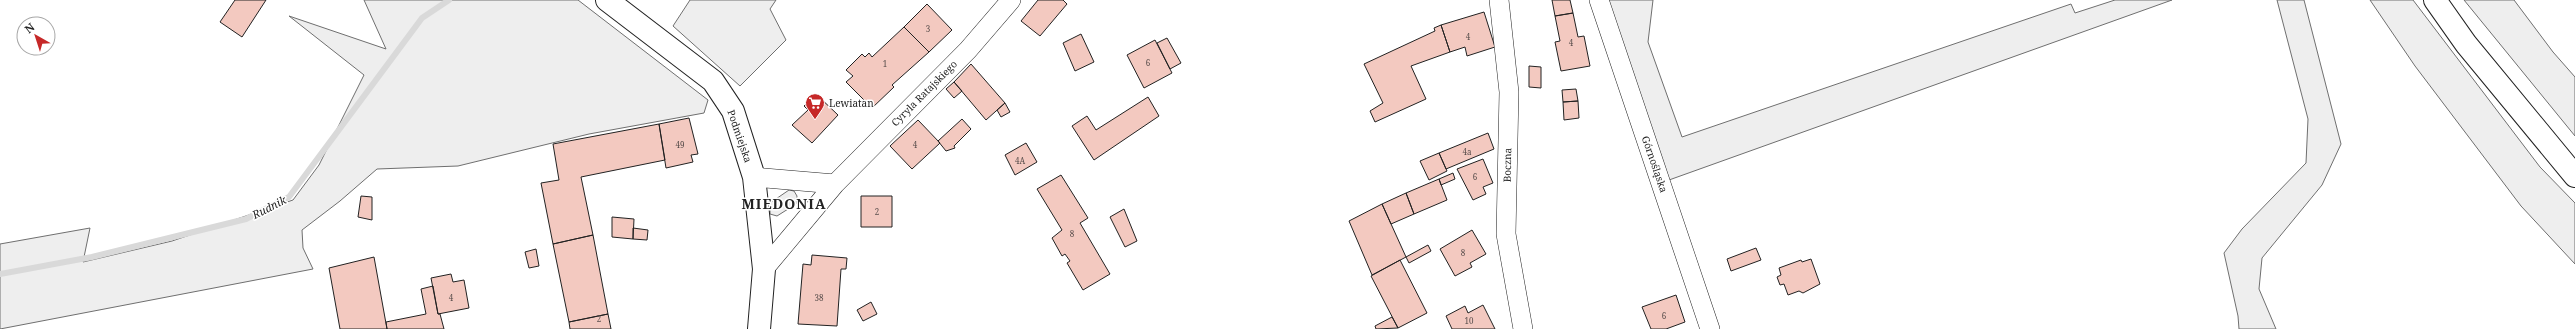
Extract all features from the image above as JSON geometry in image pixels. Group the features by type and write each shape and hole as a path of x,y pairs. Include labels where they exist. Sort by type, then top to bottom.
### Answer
{"street":[{"name":"Podmiejska","path":"607,0 713,81 733,111 754,177 764,269 760,329"},
{"name":"Cyryla Ratajskiego","path":"764,269 835,184 968,50 1011,0"},
{"name":"Boczna","path":"1499,0 1509,92 1506,234 1523,329"},
{"name":"Górnośląska","path":"1599,0 1710,329"},
{"path":"2435,0 2466,44 2575,176"},
{"path":"754,177 835,184"}],"shaded area":[{"path":"364,0 578,0 708,100 704,113 589,134 458,166 377,169 340,201 302,230 303,248 313,269 0,329 0,244 90,228 83,262 172,241 293,200 319,165 364,75 289,16 386,49"},
{"path":"690,0 776,0 770,9 786,40 740,86 673,26"},
{"path":"1607,0 1653,0 1648,42 1682,137 2071,4 2075,13 2115,0 2172,0 1669,180"},
{"path":"2277,0 2304,0 2341,144 2322,185 2262,258 2259,289 2276,329 2239,329 2238,316 2224,253 2242,229 2306,163 2308,119"},
{"path":"2370,0 2413,0 2540,167 2575,203 2575,264 2521,206 2415,66"},
{"path":"2464,0 2514,0 2553,52 2575,77 2575,136"},
{"path":"789,190 794,191 797,196 796,204 777,216 770,214 770,203"}],"building":[{"path":"235,0 266,0 242,37 220,22"},
{"path":"1038,0 1063,0 1067,4 1040,36 1021,21"},
{"path":"1552,0 1570,0 1573,13 1555,16"},
{"path":"927,4 952,30 929,52 904,27"},
{"path":"1484,12 1495,47 1467,56 1465,47 1450,52 1441,25"},
{"path":"1573,13 1578,37 1584,36 1590,66 1561,71 1555,42 1560,41 1555,16"},
{"path":"1441,25 1450,52 1411,66 1426,99 1375,122 1370,111 1383,103 1364,64 1435,31 1434,28"},
{"path":"904,27 929,52 892,85 894,87 872,108 846,82 853,76 846,70 862,54 865,57 869,53 872,57"},
{"path":"1081,34 1094,62 1075,71 1063,43"},
{"path":"1167,38 1181,63 1170,69 1157,43"},
{"path":"1155,40 1172,73 1144,88 1127,55"},
{"path":"971,64 1005,103 986,120 954,82"},
{"path":"1529,66 1541,67 1541,88 1529,87"},
{"path":"954,82 962,91 954,98 946,89"},
{"path":"1576,89 1578,101 1563,102 1562,90"},
{"name":"Lewiatan","path":"816,94 838,115 812,143 792,125 808,110 804,106"},
{"path":"1148,97 1159,116 1094,160 1072,126 1087,116 1096,130"},
{"path":"1578,101 1579,118 1564,120 1563,102"},
{"path":"1005,103 1010,112 1001,117 997,110"},
{"path":"689,118 698,154 691,155 693,162 666,168 659,124"},
{"path":"962,119 971,129 954,146 955,148 946,151 938,141"},
{"path":"918,120 940,143 912,169 890,146"},
{"path":"659,124 665,160 581,177 593,235 553,244 541,183 559,180 553,144"},
{"path":"1488,133 1494,149 1446,169 1439,153"},
{"path":"1026,143 1037,162 1015,175 1005,155"},
{"path":"1439,153 1447,171 1429,180 1420,161"},
{"path":"1483,159 1493,183 1483,187 1486,194 1473,200 1457,169"},
{"path":"1453,173 1455,179 1441,185 1439,179"},
{"path":"1061,175 1088,218 1080,223 1110,274 1083,290 1067,263 1070,261 1065,254 1062,256 1052,238 1062,230 1037,189"},
{"path":"1439,179 1447,200 1414,214 1406,193"},
{"path":"1406,193 1414,214 1391,224 1382,204"},
{"path":"361,196 372,197 372,220 358,217"},
{"path":"861,196 892,196 892,227 861,227"},
{"path":"1382,204 1406,257 1372,275 1349,221"},
{"path":"1124,209 1137,241 1125,247 1110,217"},
{"path":"612,217 634,219 633,239 612,237"},
{"path":"633,228 648,230 647,240 633,239"},
{"path":"1472,230 1486,254 1470,263 1472,267 1455,276 1440,249"},
{"path":"593,235 608,314 569,322 553,244"},
{"path":"1428,245 1431,251 1409,263 1406,257"},
{"path":"1756,248 1761,260 1731,271 1727,259"},
{"path":"536,249 539,266 529,268 525,252"},
{"path":"812,255 847,258 846,269 841,269 837,326 798,324 803,264 811,265"},
{"path":"374,257 387,329 340,329 329,268"},
{"path":"1811,259 1820,284 1803,293 1799,291 1788,295 1784,284 1780,285 1777,277 1781,275 1779,268 1801,260 1802,262"},
{"path":"1400,260 1427,313 1398,328 1371,276"},
{"path":"451,274 453,282 464,280 469,308 438,314 431,278"},
{"path":"433,286 438,314 440,314 444,329 387,329 386,322 426,314 421,289"},
{"path":"1676,295 1685,322 1666,329 1651,329 1642,307"},
{"path":"871,302 877,314 863,321 857,310"},
{"path":"1483,305 1495,329 1452,329 1446,316 1465,306 1468,313"},
{"path":"608,314 611,329 570,329 569,322"},
{"path":"1392,317 1398,328 1376,329 1375,326"}],"waterway":[{"name":"Rudnik","path":"0,274 92,257 246,219 289,197 422,18 449,0"}],"place":[{"name":"Lewiatan","path":"815,120"}],"district":[{"name":"MIEDONIA","path":"784,203"}]}
